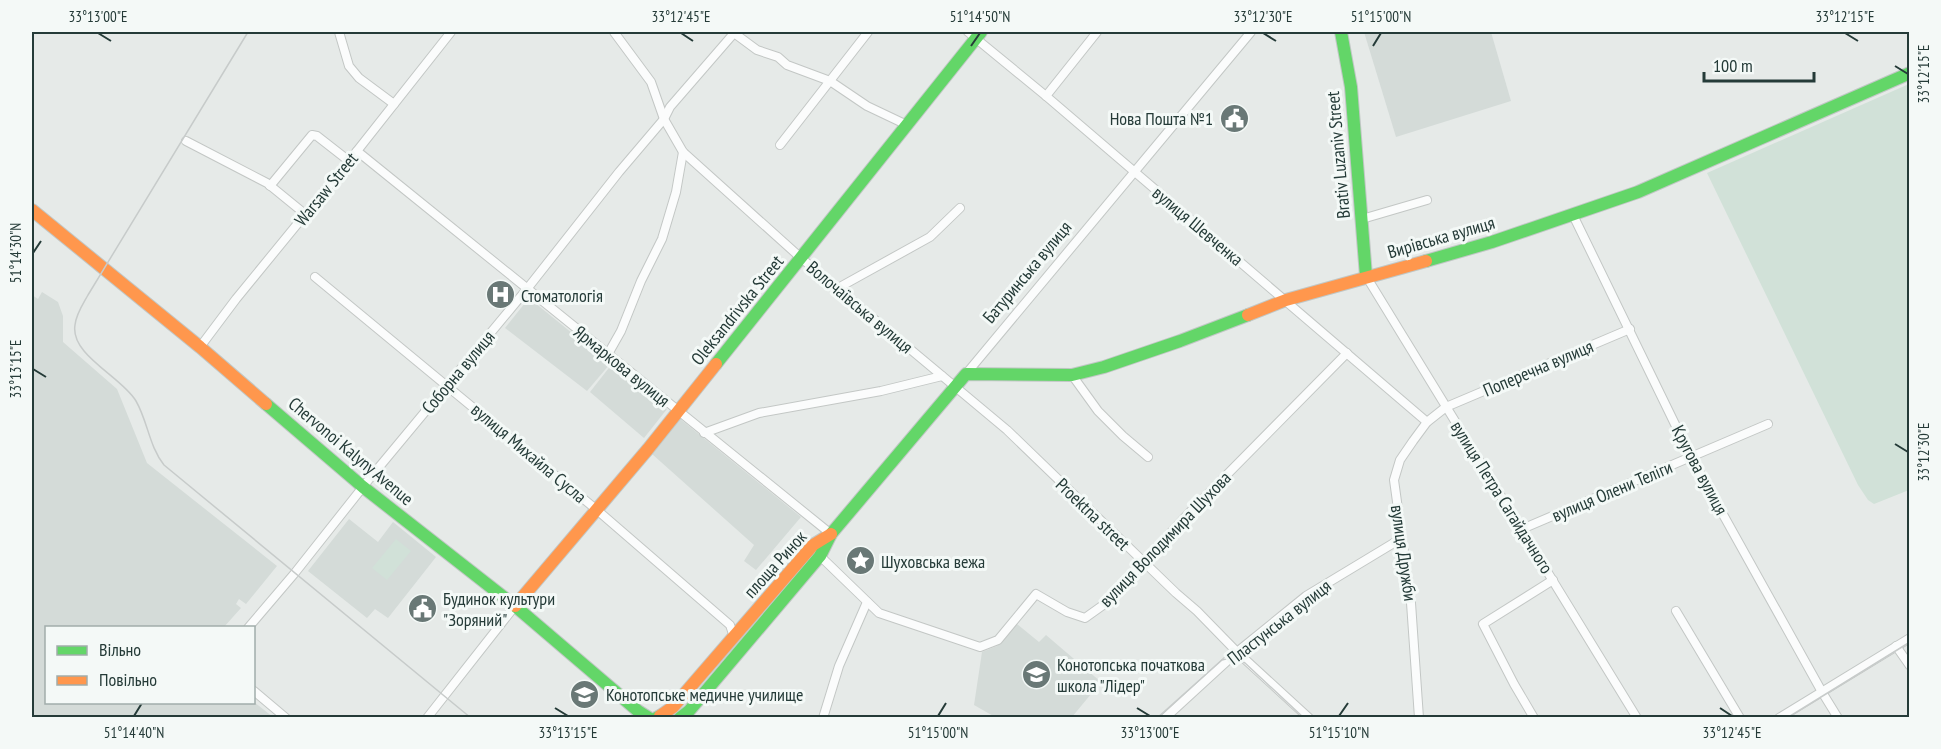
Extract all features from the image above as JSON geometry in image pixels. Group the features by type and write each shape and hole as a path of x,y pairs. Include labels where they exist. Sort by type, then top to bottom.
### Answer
{"main road":[{"name":"Brativ Luzaniv Street","path":"1341,32 1351,87 1366,276"},
{"name":"Oleksandrivska Street","path":"515,606 678,411 907,125 975,34"},
{"name":"Вирівська вулиця","path":"966,374 1072,375 1104,367 1180,341 1286,300 1492,242 1638,192 1910,73"},
{"name":"Chervonoi Kalyny Avenue","path":"32,210 200,347 363,487 515,606 638,711 658,717"},
{"name":"Батуринська вулиця","path":"831,534 966,374"},
{"name":"площа Ринок","path":"680,717 689,711 820,556 831,534"},
{"name":"площа Ринок","path":"658,717 673,707 813,544 831,534"}],"street":[{"path":"339,32 350,66 358,78 394,104"},
{"name":"Warsaw Street","path":"200,347 451,32"},
{"name":"Волочаївська вулиця","path":"614,32 651,82 664,119 683,153 801,258 955,387"},
{"path":"734,32 757,50 778,57 787,65 831,81 867,106 907,125"},
{"name":"Соборна вулиця","path":"249,626 527,289 664,119 670,107 734,32"},
{"path":"780,146 868,32"},
{"path":"1046,96 1097,32"},
{"name":"Батуринська вулиця","path":"966,374 1251,32"},
{"name":"вулиця Шевченка","path":"975,34 1427,422"},
{"path":"270,186 312,135 317,136 349,161"},
{"path":"186,141 270,186 305,214"},
{"name":"Ярмаркова вулиця","path":"357,151 831,534"},
{"path":"608,354 621,331 641,281 662,239 676,192 683,153"},
{"path":"1362,219 1426,200"},
{"path":"838,288 930,237 960,208"},
{"name":"Кругова вулиця","path":"1573,215 1691,457 1838,717"},
{"name":"вулиця Петра Сагайдачного","path":"1366,276 1637,717"},
{"name":"вулиця Михайла Сусла","path":"315,277 597,510 730,625 734,637"},
{"name":"Поперечна вулиця","path":"1446,407 1630,329"},
{"name":"вулиця Володимира Шухова","path":"820,556 879,613 980,647 998,640 1036,594 1067,612 1085,618 1106,603 1189,513 1347,353"},
{"path":"1072,375 1098,411 1123,436 1149,457"},
{"path":"704,433 759,413 942,376"},
{"name":"Proektna street","path":"955,387 1007,430 1143,562 1197,610 1237,652 1309,717"},
{"name":"вулиця Дружби","path":"1418,717 1411,603 1394,480 1400,460 1427,422 1446,407"},
{"name":"вулиця Олени Теліги","path":"1522,529 1768,424"},
{"name":"Пластунська вулиця","path":"1165,717 1237,652 1306,596 1402,538"},
{"path":"1534,717 1483,624 1553,580"},
{"path":"824,717 839,666 867,602"},
{"path":"427,717 515,606"},
{"path":"1676,611 1740,717"},
{"path":"1779,717 1910,638"},
{"path":"1896,646 1910,666"},
{"path":"255,692 285,717"}],"shaded area":[{"path":"1364,32 1491,32 1511,101 1396,137"},
{"path":"1909,84 1909,490 1874,504 1868,500 1858,485 1707,173"},
{"path":"42,292 58,302 63,316 63,342 117,389 147,463 277,566 246,604 239,599 236,604 241,608 225,626 45,626 45,704 255,703 273,717 32,717 32,295 38,299"},
{"path":"529,298 610,364 587,391 505,328"},
{"path":"612,364 667,409 644,438 590,392"},
{"path":"679,418 801,517 756,570 744,561 754,545 652,454"},
{"path":"349,519 378,542 393,522 436,557 388,618 375,609 367,618 308,571"},
{"path":"396,539 411,551 387,580 372,568"},
{"name":"Конотопська початкова школа \"Лідер\"","path":"1017,624 1039,642 1046,635 1101,682 1072,717 995,717 974,705 982,652 997,646"}],"tram line":[{"path":"248,32 84,302 75,325 76,336 88,356 120,383 136,401 155,450 164,465 471,718"},
{"path":"1787,718 1910,642"},
{"path":"1157,718 1222,660 1231,658 1245,663 1304,718"}],"traffic: fast":[{"path":"716,364 981,32"},
{"path":"1341,32 1351,87 1366,276"},
{"path":"1426,261 1492,242 1638,192 1910,73"},
{"path":"680,718 689,711 820,556 831,534 966,374 1072,375 1104,367 1248,315"},
{"path":"266,404 363,487 515,606 649,718"},
{"path":"656,718 660,716 667,718"}],"traffic: slow":[{"path":"32,210 266,404"},
{"path":"1248,315 1286,300 1426,261"},
{"path":"515,606 648,449 716,364"},
{"path":"660,716 673,707 813,545 831,534"}],"place":[{"name":"Нова Пошта №1","path":"1234,118"},
{"name":"Стоматологія","path":"500,295"},
{"name":"Шуховська вежа","path":"860,561"},
{"name":"Будинок культури \"Зоряний\"","path":"422,608"},
{"name":"Конотопська початкова школа \"Лідер\"","path":"1036,674"},
{"name":"Конотопське медичне училище","path":"585,694"}]}
